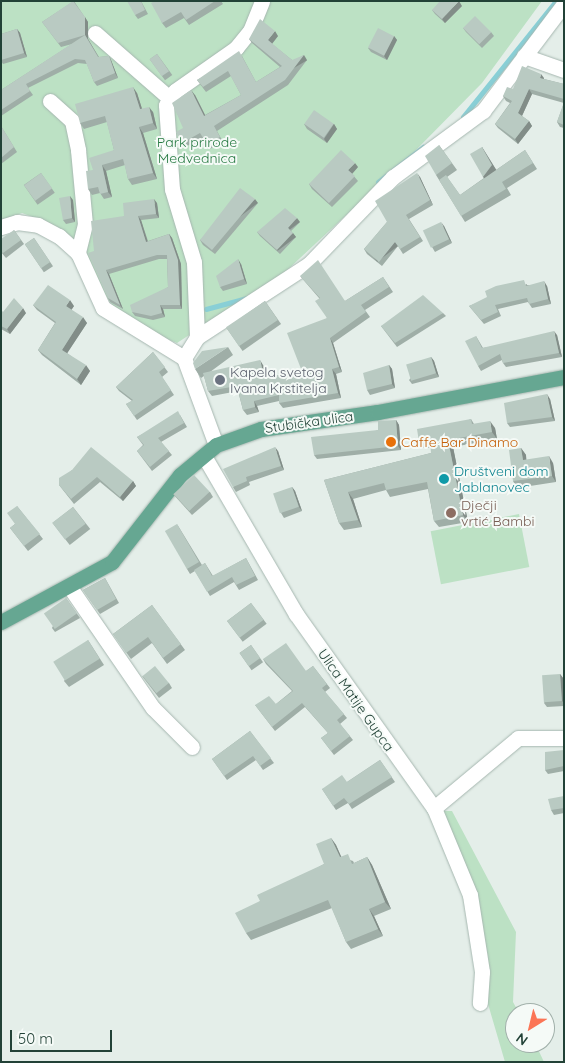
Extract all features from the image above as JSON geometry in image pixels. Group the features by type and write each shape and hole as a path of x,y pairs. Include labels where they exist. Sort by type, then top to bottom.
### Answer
{"main road":[{"name":"Stubička ulica","path":"1,622 112,562 180,475 216,445 260,429 378,412 564,377"}],"street":[{"path":"168,97 236,48 250,31 262,1"},
{"path":"184,358 197,337 309,264 393,176 483,111 564,4"},
{"path":"95,33 168,97 168,160 179,218 194,262 197,337"},
{"path":"524,56 564,70"},
{"path":"50,101 72,121 78,150 85,224 78,254"},
{"path":"1,227 17,222 38,225 59,236 78,254 103,308 184,358 216,445"},
{"name":"Ulica Matije Gupca","path":"204,456 296,614 434,808 470,895 482,972 480,1003"},
{"path":"69,586 117,661 153,708 192,747"},
{"path":"434,808 518,738 564,738"}],"green space":[{"name":"Park prirode Medvednica","path":"1,1 542,1 482,83 417,149 284,273 177,343 152,333 115,309 97,284 85,248 46,222 22,213 1,221"},
{"path":"519,514 529,567 441,584 431,531"},
{"path":"441,811 452,811 516,932 514,1003 505,1003 505,1053 540,1053 544,1062 505,1062 488,1004 488,957 475,891"}],"building":[{"path":"73,1 85,17 85,35 58,43 42,22"},
{"path":"127,1 141,1 145,10 135,15"},
{"path":"155,1 215,1 186,20 181,12 162,23 151,3"},
{"path":"440,1 459,1 442,19 432,10"},
{"path":"475,16 491,32 479,44 463,28"},
{"path":"260,19 275,31 268,40 292,60 304,55 285,80 214,126 220,137 207,144 200,133 182,143 176,132 183,128 172,103 191,90 204,116 241,95 228,71 203,87 197,80 239,51 256,82 282,66 249,39"},
{"path":"378,28 394,36 384,56 368,48"},
{"path":"17,29 24,53 1,60 1,34"},
{"path":"85,35 98,57 109,56 115,73 94,82 85,60 75,59 26,84 30,91 1,110 1,90"},
{"path":"157,54 169,71 162,76 150,59"},
{"path":"522,66 541,74 540,78 564,84 564,99 529,89 518,113 529,121 515,139 495,124 512,101 503,96 507,87 513,89"},
{"path":"133,87 140,109 149,107 153,123 139,127 153,173 128,179 123,159 102,165 108,192 100,194 98,187 88,189 86,171 93,170 89,158 114,150 105,116 80,123 75,104"},
{"path":"564,102 564,125 557,122"},
{"path":"314,110 334,124 324,138 304,124"},
{"path":"1,126 14,147 1,158"},
{"path":"439,145 452,163 436,175 425,156"},
{"path":"482,147 492,165 483,177 470,154"},
{"path":"341,150 355,163 348,170 355,176 329,203 309,184"},
{"path":"525,150 533,163 502,182 506,189 461,216 439,180 446,175 460,195"},
{"path":"41,173 52,188 35,201 24,185"},
{"path":"417,173 430,200 406,215 420,237 400,249 395,242 379,262 364,249 387,222 375,201"},
{"path":"240,188 255,199 212,250 200,240"},
{"path":"70,196 72,218 63,220 59,198"},
{"path":"154,199 156,214 138,216 146,242 169,234 178,260 180,305 160,305 162,313 151,316 132,312 130,305 168,287 167,255 157,255 106,270 120,305 108,298 88,253 94,251 91,221 124,216 123,203"},
{"path":"285,208 297,218 288,228 293,233 277,250 257,232"},
{"path":"441,222 449,239 431,248 423,230"},
{"path":"14,230 21,240 3,253 1,252 1,239"},
{"path":"34,238 50,262 41,268 25,244"},
{"path":"238,259 244,279 220,287 216,276"},
{"path":"318,260 345,301 383,277 389,287 361,305 366,312 330,338 339,367 332,369 338,393 279,403 279,395 254,401 255,407 243,410 237,386 208,391 203,373 260,360 264,376 303,374 287,333 327,318 315,301 320,298 300,276"},
{"path":"524,280 526,286 544,281 548,299 529,304 527,298 495,305 498,312 481,320 469,306 487,297 485,291 496,286"},
{"path":"48,285 70,300 66,306 83,317 62,350 86,365 77,379 38,350 56,322 33,305"},
{"path":"423,295 443,313 395,343 381,326"},
{"path":"14,298 23,308 7,329 1,326 1,311 3,312"},
{"path":"265,301 278,320 239,346 226,327"},
{"path":"554,331 559,353 503,363 500,354 478,366 465,341 476,336 482,348"},
{"path":"228,347 195,369 193,363 202,351"},
{"path":"153,352 165,367 159,372 171,390 134,416 126,404 133,400 116,387"},
{"path":"431,357 436,373 411,381 406,365"},
{"path":"389,365 392,384 367,390 363,373"},
{"path":"547,394 552,417 507,423 504,403"},
{"path":"178,411 184,423 158,438 169,451 150,467 137,451 144,445 137,437"},
{"path":"471,419 472,424 490,421 492,432 448,440 463,515 434,521 427,482 386,490 384,483 348,492 358,520 339,523 324,480 431,453 430,441 419,442 417,429"},
{"path":"396,420 398,446 314,455 311,437 378,430 378,421"},
{"path":"91,447 133,481 120,497 97,477 71,499 59,485 59,478 72,470"},
{"path":"275,447 281,466 246,477 247,481 233,487 223,469"},
{"path":"521,448 523,460 549,456 552,476 513,481 509,450"},
{"path":"194,475 210,492 189,511 174,494"},
{"path":"292,487 299,507 280,513 273,494"},
{"path":"17,506 40,534 24,546 10,528 15,524 7,513"},
{"path":"73,507 86,524 65,539 52,523"},
{"path":"177,524 199,562 187,569 165,531"},
{"path":"246,558 255,576 236,585 232,577 207,592 194,570 205,563 212,576"},
{"path":"105,578 116,599 97,610 83,590"},
{"path":"66,598 77,614 55,629 44,613"},
{"path":"251,603 264,620 240,638 227,621"},
{"path":"152,605 181,644 163,658 148,637 126,653 113,634"},
{"path":"88,640 100,659 65,680 53,662"},
{"path":"286,643 306,671 313,666 327,684 322,688 344,714 337,720 350,736 331,751 321,738 328,733 302,703 272,727 255,705 269,696 276,704 293,691 263,659"},
{"path":"251,645 260,658 249,666 240,653"},
{"path":"155,666 169,683 156,693 143,676"},
{"path":"560,674 562,701 544,702 542,675"},
{"path":"250,731 271,758 260,766 253,756 224,776 212,759"},
{"path":"564,750 564,766 545,770 545,752"},
{"path":"380,760 392,777 349,804 344,798 333,806 322,789 342,775 347,782"},
{"path":"564,796 564,808 551,810 548,799"},
{"path":"331,838 340,857 348,854 352,864 367,857 385,902 369,909 378,929 346,942 328,900 246,933 235,913 260,901 257,895 324,864 316,844"}],"waterway":[{"path":"463,117 556,1"},
{"path":"378,182 423,147"},
{"path":"206,309 247,298"}],"place":[{"name":"Kapela svetog Ivana Krstitelja","path":"220,380"},
{"name":"Caffe Bar Dinamo","path":"391,442"},
{"name":"Društveni dom Jablanovec","path":"444,479"},
{"name":"Dječji vrtić Bambi","path":"451,513"}]}
